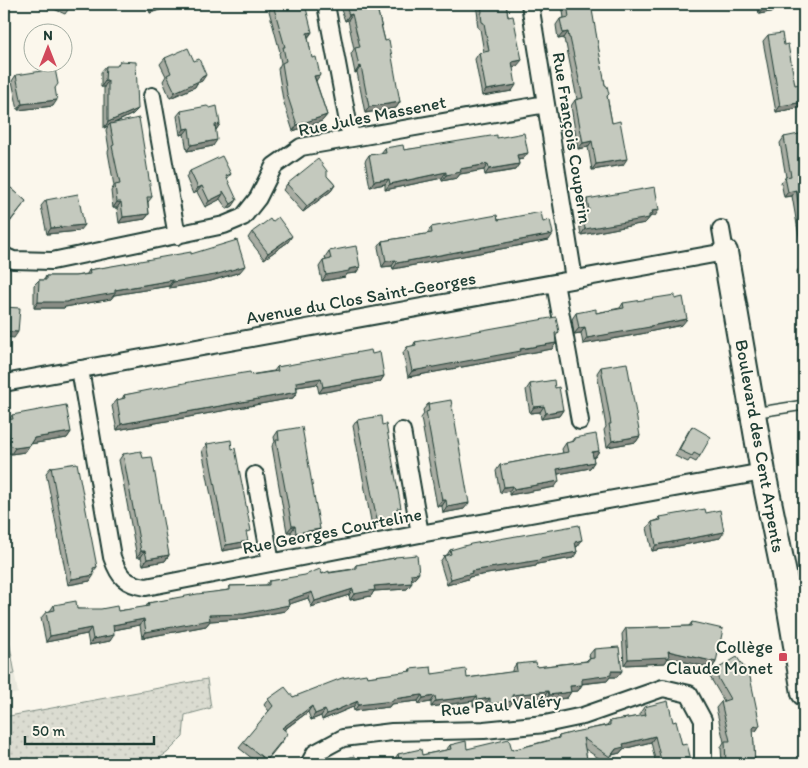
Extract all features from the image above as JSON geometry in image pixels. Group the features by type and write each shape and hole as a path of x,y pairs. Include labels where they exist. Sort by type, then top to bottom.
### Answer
{"street":[{"name":"Rue François Couperin","path":"530,4 574,280"},
{"path":"327,10 351,138"},
{"path":"152,96 177,236"},
{"name":"Rue Jules Massenet","path":"4,256 13,260 52,260 224,225 242,217 258,198 274,166 301,148 546,104"},
{"name":"Boulevard des Cent Arpents","path":"721,229 804,693"},
{"name":"Avenue du Clos Saint-Georges","path":"4,382 725,252"},
{"path":"555,283 580,421"},
{"name":"Rue Georges Courteline","path":"80,369 112,557 117,570 126,581 136,586 146,587 420,534 763,472"},
{"path":"402,431 420,534"},
{"path":"255,475 272,563"},
{"name":"Rue Paul Valéry","path":"308,764 315,753 344,738 392,732 484,730 544,724 583,716 662,688 689,694 703,720 703,764"}],"lane":[{"path":"753,413 804,405"}],"shaded area":[{"path":"4,613 18,693 4,696"},
{"path":"4,613 15,674 4,676"},
{"path":"207,679 211,708 185,715 183,737 167,753 150,764 4,764 4,717"}],"building":[{"path":"60,4 72,4 69,8"},
{"path":"305,4 312,32 307,33 312,58 316,57 320,75 314,76 327,115 297,125 287,94 282,63 286,61 283,47 285,47 273,5"},
{"path":"345,4 376,4 385,41 389,40 400,102 369,107 361,66 359,67 355,48 360,47 352,14 349,15"},
{"path":"481,4 506,4 508,17 513,16 522,60 512,62 516,85 486,90 479,53 489,51 484,23 482,22"},
{"path":"567,4 591,4 605,85 609,94 607,96 612,123 620,121 627,159 596,164 592,141 583,143 575,100 583,98 570,38 568,32 563,33 560,19 569,17"},
{"path":"763,4 784,4 764,7"},
{"path":"782,33 784,45 788,44 795,85 804,83 804,102 780,106 768,35"},
{"path":"188,48 194,61 199,59 206,75 200,78 199,81 175,92 167,75 171,73 165,58"},
{"path":"120,61 136,62 138,109 108,122 108,81 105,81 106,66 117,66"},
{"path":"36,72 56,72 58,84 55,88 57,100 22,104 16,75"},
{"path":"207,106 210,108 217,106 220,124 215,125 217,140 191,145 189,128 184,129 181,111"},
{"path":"139,118 152,197 147,197 149,214 123,217 121,202 117,202 115,185 120,184 112,146 114,145 110,124"},
{"path":"524,133 528,153 517,155 519,164 489,169 488,164 460,169 461,172 446,175 446,172 390,184 389,179 374,181 369,155 386,153 385,148 403,145 404,150 497,135 497,138"},
{"path":"804,133 804,238 796,190 788,192 785,177 791,176 784,137"},
{"path":"222,156 231,174 226,176 237,200 231,204 223,191 223,194 209,201 202,186 198,188 190,171"},
{"path":"318,159 327,171 327,176 335,185 307,206 287,184"},
{"path":"4,182 26,201 8,224 4,221"},
{"path":"655,187 659,210 652,211 653,214 649,215 649,218 585,229 582,211 589,210 587,199"},
{"path":"78,194 84,225 51,228 46,200"},
{"path":"541,212 543,222 550,220 553,234 397,263 396,260 386,261 382,241 432,233 431,227 497,215 498,220"},
{"path":"278,217 292,236 268,253 252,232 270,219 272,222"},
{"path":"237,240 245,266 215,275 115,290 115,293 68,302 38,302 39,280 46,280 46,276 90,274 89,270 191,252 191,254"},
{"path":"356,246 360,267 326,275 323,261 331,259 329,251"},
{"path":"804,265 804,283 801,266"},
{"path":"675,295 675,299 683,297 687,319 587,338 585,327 579,328 576,313 596,309 596,313 624,308 623,303"},
{"path":"4,307 20,308 18,332 4,331"},
{"path":"556,317 559,332 555,333 556,343 412,371 407,347 416,345 415,342"},
{"path":"371,350 372,354 380,352 384,376 323,387 321,378 296,382 297,392 121,424 117,400 125,398 124,395 205,379 250,372 251,375 278,371 277,367"},
{"path":"627,363 640,436 612,441 609,424 611,424 601,367"},
{"path":"554,380 555,388 559,387 563,410 546,413 544,406 534,407 530,384"},
{"path":"451,400 469,503 447,507 446,500 442,500 426,412 429,411 428,404"},
{"path":"66,405 71,432 34,438 29,446 15,448 10,445 6,420 13,419 12,415"},
{"path":"381,416 382,425 386,424 401,508 397,508 398,516 377,520 357,420"},
{"path":"692,426 711,437 700,456 694,453 692,456 679,450"},
{"path":"302,427 320,529 296,533 295,526 292,526 276,440 279,440 278,431"},
{"path":"596,434 599,451 592,452 594,462 557,469 559,481 514,489 513,486 504,487 500,465 568,452 566,443 574,441 574,438"},
{"path":"231,440 232,449 235,448 251,531 246,532 248,541 226,545 207,444"},
{"path":"141,451 143,458 152,457 169,555 147,559 145,551 141,551 123,454"},
{"path":"77,463 97,567 93,568 94,575 72,579 51,467"},
{"path":"705,509 706,513 720,510 724,532 656,545 652,522 661,520 660,517"},
{"path":"579,525 582,540 575,542 577,552 471,571 472,573 451,579 444,556 451,554 450,550 471,544"},
{"path":"417,555 419,573 411,574 412,583 374,586 375,590 354,594 353,589 315,601 312,592 288,600 289,605 244,614 209,615 210,620 146,632 144,619 113,625 114,635 93,639 91,628 50,636 46,612 55,610 54,605 76,601 77,609 101,609 117,606 118,611 149,606 148,603 230,590 230,586 269,585 269,581 305,575 320,569 322,574 329,571 329,573 356,569 356,565 395,557"},
{"path":"692,622 723,629 716,662 668,651 669,657 628,659 626,628 691,626"},
{"path":"619,647 622,671 611,671 611,675 582,679 582,685 570,686 571,692 549,695 548,691 512,695 513,701 490,704 490,698 478,700 477,696 436,701 435,696 423,698 422,695 358,705 358,701 327,714 325,710 315,714 312,706 282,728 288,733 266,760 243,742 273,706 268,699 285,687 293,697 342,678 366,674 367,677 431,667 432,674 466,669 467,678 517,671 516,664 536,662 537,667 588,661 588,659 594,658 594,649"},
{"path":"737,657 750,677 760,725 753,727 755,764 726,764 725,741 730,741 721,702 730,699 714,671"},
{"path":"668,701 673,722 676,721 682,745 687,744 692,764 662,764 655,736 623,744 624,747 616,749 610,757 583,738 587,759 564,764 388,764 388,762 399,759 398,754 421,749 422,755 451,749 450,745 466,741 467,749 509,739 512,750 559,738 559,736 574,732 610,725 610,721 646,715 644,707"},
{"path":"354,756 356,764 328,764"}],"place":[{"name":"Collège Claude Monet","path":"783,657"}]}
